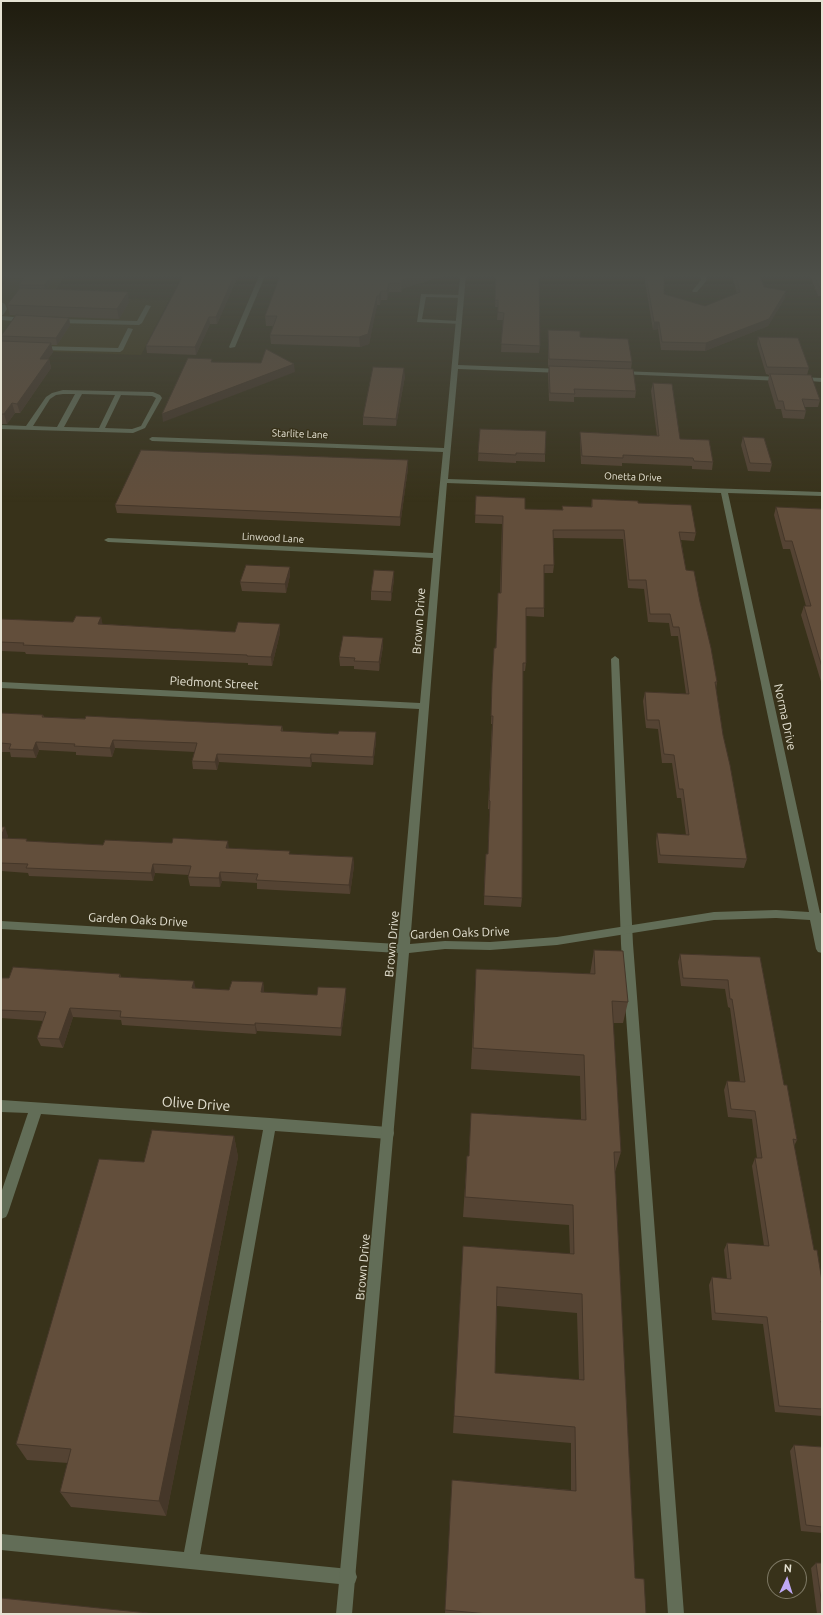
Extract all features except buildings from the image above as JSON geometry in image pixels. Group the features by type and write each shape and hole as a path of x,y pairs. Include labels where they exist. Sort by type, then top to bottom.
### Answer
{"street":[{"name":"Brown Drive","path":"344,1614 349,1577 456,351"},
{"path":"454,367 572,371"},
{"path":"611,372 822,380"},
{"path":"1,427 30,428 59,428 133,431 143,427 159,398 153,394 63,392 54,394 48,398 30,428"},
{"path":"59,428 80,392"},
{"path":"101,430 119,393"},
{"name":"Starlite Lane","path":"152,438 446,450"},
{"name":"Onetta Drive","path":"444,481 822,494"},
{"name":"Norma Drive","path":"724,490 819,917 822,949"},
{"name":"Linwood Lane","path":"108,540 437,556"},
{"path":"615,659 627,930 676,1614"},
{"name":"Piedmont Street","path":"1,684 425,706"},
{"name":"Garden Oaks Drive","path":"1,925 404,949 445,945 490,946 557,941 714,916 776,914 819,917"},
{"name":"Olive Drive","path":"1,1106 388,1133"},
{"path":"1,1213 36,1109"},
{"path":"191,1561 270,1124"},
{"path":"1,1542 349,1577"}],"shaded area":[{"path":"39,351 143,351 141,355"}]}
